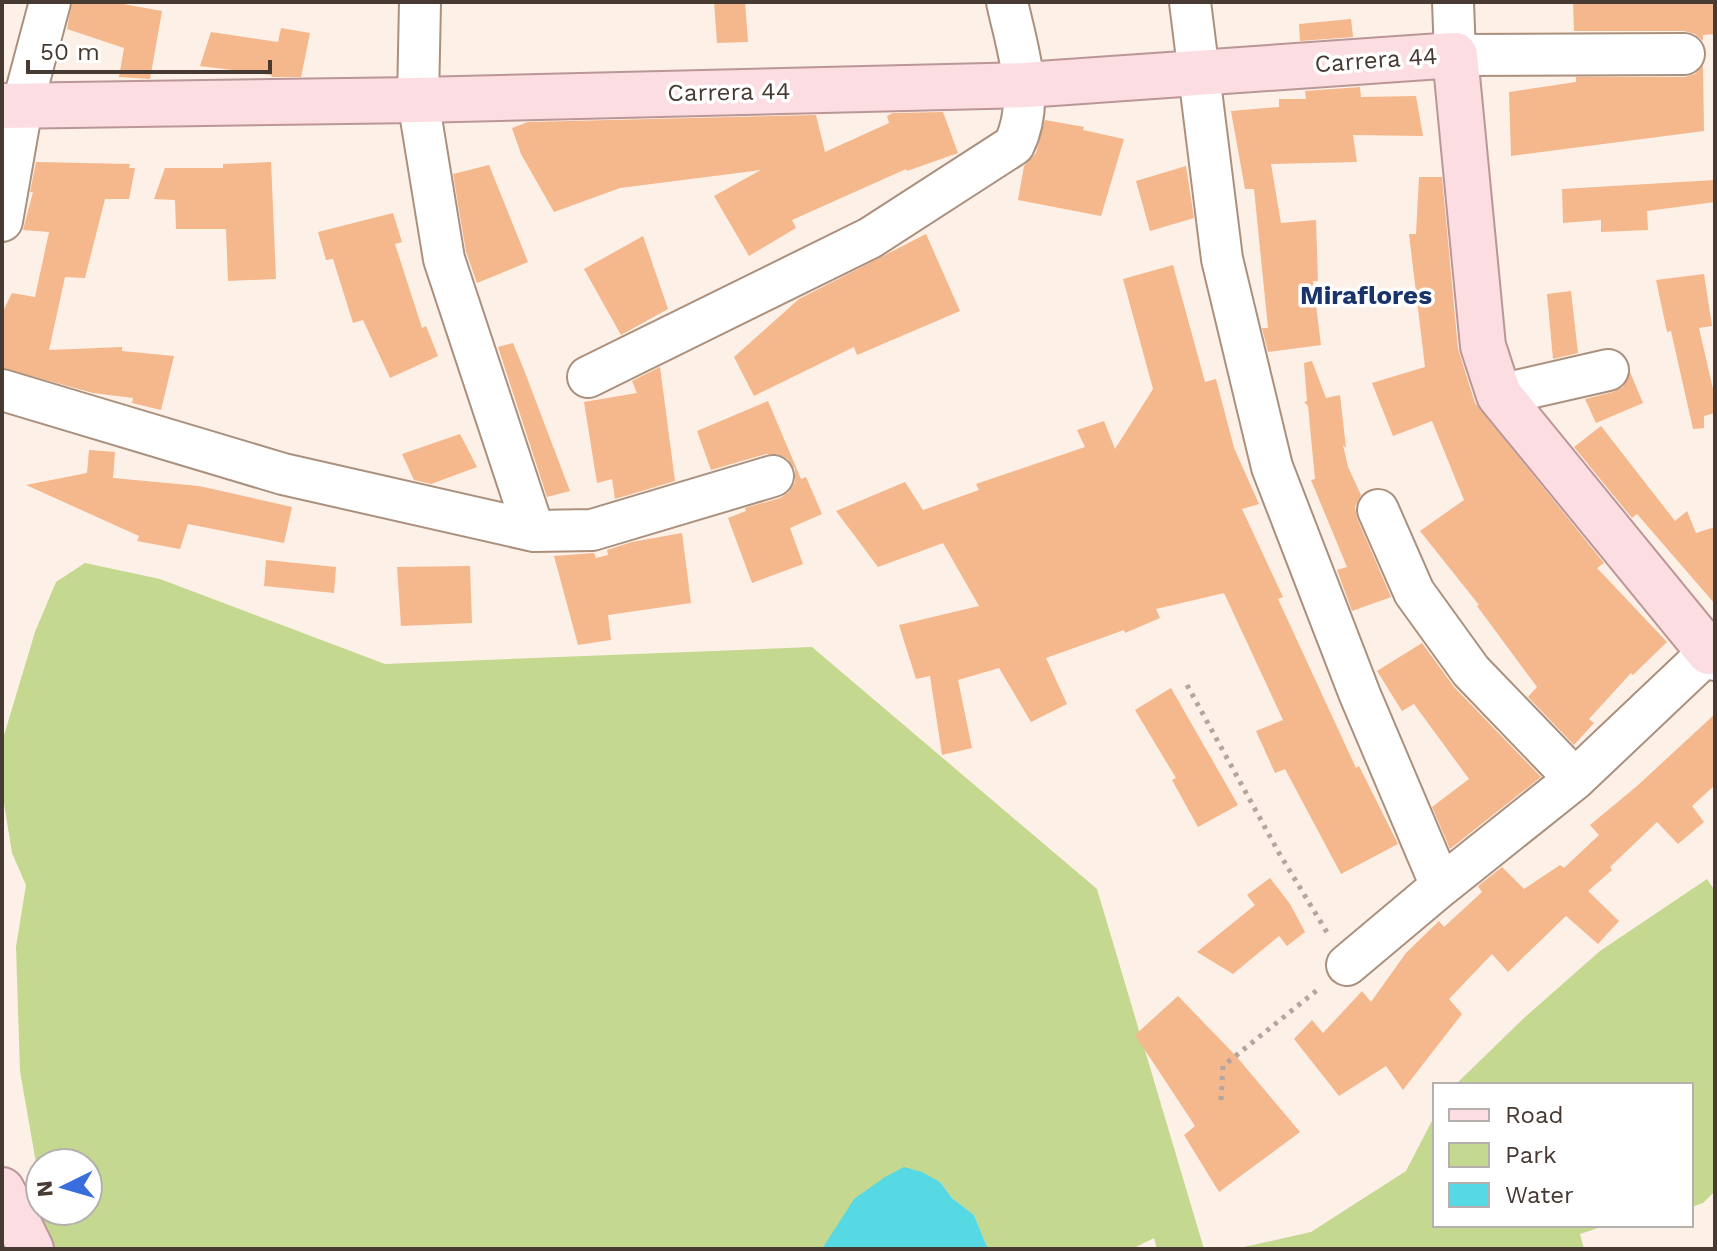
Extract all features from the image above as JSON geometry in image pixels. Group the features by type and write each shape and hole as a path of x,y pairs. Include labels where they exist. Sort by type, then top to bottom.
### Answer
{"main road":[{"name":"Carrera 44","path":"12,107 1025,85 1455,55"},
{"path":"1455,55 1483,346 1499,395 1713,653"},
{"path":"2,1190 31,1249"}],"street":[{"path":"2,221 12,107 50,2"},
{"path":"420,2 418,100 444,259 534,531"},
{"path":"588,377 870,238 1014,145 1021,130 1025,85 1007,2"},
{"path":"1190,2 1222,259 1272,467 1360,695 1441,886"},
{"path":"1453,2 1455,55 1684,54"},
{"path":"1499,395 1608,370"},
{"path":"2,390 283,474 534,531 592,530 773,476"},
{"path":"1378,510 1414,592 1471,671 1575,779"},
{"path":"1347,965 1575,779 1713,653"}],"path":[{"path":"1187,685 1279,853 1347,965 1223,1066 1221,1100"}],"green space":[{"path":"85,563 160,579 385,664 812,647 1097,889 1204,1249 1157,1249 1154,1238 1132,1249 988,1249 974,1215 952,1198 940,1182 831,1238 822,1249 2,1249 2,1204 24,1194 24,1227 104,1227 104,1147 33,1147 20,1071 16,947 26,885 12,853 4,803 2,742 35,632 56,582"},
{"path":"1707,879 1715,891 1715,1191 1703,1203 1693,1206 1693,1083 1457,1083 1600,951"},
{"path":"1433,1119 1433,1227 1601,1227 1580,1234 1584,1249 1235,1249 1311,1232 1406,1171"}],"water":[{"path":"904,1167 940,1182 952,1198 974,1215 988,1249 822,1249 854,1199"}],"building":[{"path":"72,2 112,2 162,11 150,79 119,77 124,48 67,29"},
{"path":"714,2 745,2 748,42 717,43"},
{"path":"1573,2 1715,2 1715,34 1703,35 1703,41 1695,34 1684,31 1574,31"},
{"path":"1351,19 1353,37 1300,41 1299,24"},
{"path":"281,28 310,33 301,77 272,77 200,66 211,32 278,42"},
{"path":"1703,66 1704,131 1511,156 1509,92 1576,82 1576,77 1685,77 1695,74"},
{"path":"1360,87 1361,97 1416,96 1423,136 1353,135 1357,162 1271,164 1281,223 1316,220 1318,281 1313,281 1321,345 1268,352 1262,328 1268,328 1254,189 1245,189 1231,111 1279,107 1279,99 1306,99 1305,91"},
{"path":"943,112 958,153 906,169 792,220 796,228 749,256 714,196 761,170 620,188 554,212 521,154 512,128 528,122 816,115 825,152 889,123 887,116 893,113"},
{"path":"1045,120 1124,139 1101,216 1018,200 1024,166 1036,153"},
{"path":"36,162 130,164 129,168 135,168 129,199 105,199 85,278 65,277 49,350 122,347 122,351 174,356 161,410 132,403 133,398 93,393 2,368 2,313 12,293 35,297 49,232 23,230 33,192 30,192"},
{"path":"271,162 276,279 228,281 226,229 176,229 175,200 154,199 165,168 223,168 223,164"},
{"path":"489,165 528,262 477,283 466,252 453,174"},
{"path":"1186,166 1194,218 1150,231 1136,181"},
{"path":"1419,177 1442,177 1458,349 1475,403 1604,563 1597,568 1667,642 1633,675 1631,673 1589,719 1594,723 1574,745 1528,697 1537,687 1479,605 1420,531 1464,500 1432,421 1393,436 1372,383 1425,367 1409,234 1416,234"},
{"path":"1715,180 1715,202 1647,211 1648,230 1601,232 1601,220 1563,223 1562,189"},
{"path":"393,213 402,242 395,244 422,328 426,326 438,356 390,378 363,320 353,323 333,259 326,260 318,232"},
{"path":"926,234 960,311 857,355 854,347 754,396 734,357 799,299"},
{"path":"643,236 668,309 621,335 584,269"},
{"path":"1173,265 1205,382 1216,379 1234,448 1259,504 1242,509 1283,597 1278,599 1356,768 1359,766 1398,844 1341,874 1285,769 1275,773 1256,731 1283,720 1224,593 1156,609 1160,618 1125,633 1124,630 1046,658 1067,704 1031,722 999,668 958,680 972,748 942,755 930,676 916,679 899,625 979,606 943,543 878,567 836,511 905,482 923,510 979,490 976,484 1085,447 1077,430 1104,421 1115,449 1153,389 1123,279"},
{"path":"1704,274 1712,326 1699,328 1715,398 1715,413 1704,416 1704,428 1693,429 1656,280"},
{"path":"1571,291 1578,353 1553,359 1547,294"},
{"path":"513,343 570,491 547,497 498,347"},
{"path":"1312,361 1326,398 1340,395 1346,448 1343,445 1348,467 1361,495 1355,507 1357,518 1391,597 1352,611 1337,570 1347,567 1311,480 1315,479 1308,406 1304,402 1307,401 1304,363"},
{"path":"660,367 675,481 615,499 612,479 597,483 584,402 637,393 632,381"},
{"path":"1630,372 1643,403 1596,423 1585,399 1623,387"},
{"path":"768,401 801,479 806,477 822,514 790,528 803,564 752,583 728,518 746,511 745,508 780,498 789,492 795,482 795,469 788,459 778,454 766,454 711,470 697,431"},
{"path":"1601,426 1675,521 1687,511 1696,533 1715,527 1715,604 1637,514 1632,518 1574,447"},
{"path":"460,434 477,467 431,484 414,480 402,454"},
{"path":"89,450 115,452 113,478 199,486 292,507 284,543 188,524 180,549 137,541 139,536 26,485 87,473"},
{"path":"682,533 691,603 608,615 611,640 578,645 554,556 594,553 596,558 608,555 607,550 632,542"},
{"path":"266,560 336,567 334,593 264,586"},
{"path":"470,566 472,623 401,626 397,567"},
{"path":"1422,643 1454,687 1541,777 1450,849 1432,807 1469,779 1414,704 1402,711 1377,671"},
{"path":"1171,688 1238,805 1198,827 1172,780 1176,778 1135,710"},
{"path":"1715,714 1715,785 1692,806 1704,822 1678,844 1657,822 1588,891 1619,921 1598,944 1566,916 1508,972 1492,954 1449,999 1462,1014 1403,1090 1386,1066 1339,1096 1294,1039 1312,1020 1323,1033 1362,991 1371,1002 1406,953 1439,921 1444,927 1482,892 1478,886 1502,867 1524,889 1560,865 1564,868 1599,835 1590,825"},
{"path":"1270,878 1290,904 1305,932 1287,946 1279,936 1233,974 1197,952 1255,905 1247,895"},
{"path":"1178,996 1236,1056 1300,1132 1219,1192 1184,1135 1195,1126 1135,1035"}],"district":[{"name":"Miraflores","path":"1366,295"}]}
